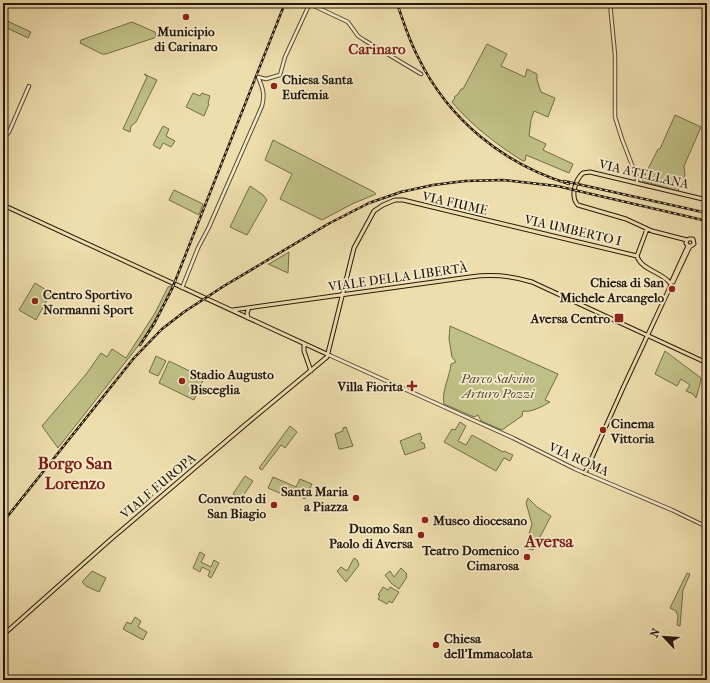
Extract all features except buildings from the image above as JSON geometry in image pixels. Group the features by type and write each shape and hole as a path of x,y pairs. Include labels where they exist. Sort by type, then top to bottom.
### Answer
{"main road":[{"name":"VIA ATELLANA","path":"687,240 647,229 626,219 578,204 574,199 574,193 579,176 586,172 590,172 707,200"},
{"name":"VIA FIUME","path":"342,295 354,248 370,216 374,211 383,205 395,200 401,200 504,224"},
{"path":"3,205 329,355 342,295"},
{"name":"VIA UMBERTO I","path":"504,224 637,256"},
{"path":"647,229 637,256 642,264 666,279 671,284"},
{"path":"585,473 604,433 622,388 689,246 693,245 694,241 690,238 686,243 689,246"},
{"name":"VIALE DELLA LIBERTÀ","path":"233,310 484,275 509,276 532,282 707,363"},
{"path":"248,318 247,313 249,308"},
{"path":"304,344 304,351 311,371"},
{"name":"VIALE EUROPA","path":"3,635 110,540 329,355"}],"street":[{"path":"612,3 611,7 615,55 615,117 635,177 635,182"},
{"path":"182,288 198,248 217,211 262,106 264,93 258,77 266,78 280,76 285,57 310,4 348,22 355,32 364,40 421,74"},
{"path":"3,139 9,132 29,86"},
{"path":"635,177 635,182"},
{"name":"VIA ROMA","path":"329,355 513,438 585,473 672,510 707,527"},
{"path":"706,535 707,527"}],"green space":[{"path":"3,19 31,32 28,38 3,26"},
{"path":"132,22 155,32 156,36 154,38 106,54 102,54 80,43 81,40"},
{"path":"487,44 507,54 501,66 525,77 527,69 537,74 537,80 541,92 555,98 548,117 534,111 529,136 546,144 543,150 573,164 569,173 526,155 525,161 523,161 485,134 452,102 455,98 454,97 461,89 463,89"},
{"path":"144,74 157,80 136,122 131,126 130,132 123,129 147,77"},
{"path":"193,93 200,96 202,93 210,96 209,104 204,116 186,107"},
{"path":"675,115 701,127 684,166 685,175 678,191 642,181 658,149 660,149"},
{"path":"163,126 169,129 166,136 175,141 171,147 163,143 160,149 153,145"},
{"path":"273,140 376,194 352,204 322,220 280,199 292,174 265,160"},
{"path":"250,186 263,195 267,200 247,235 230,227"},
{"path":"174,190 203,204 199,215 169,200"},
{"path":"289,252 288,273 268,264 269,264"},
{"name":"Centro Sportivo Normanni Sport","path":"35,283 51,293 36,320 19,310"},
{"path":"172,286 161,309 142,341 58,448 42,426 87,373 101,353 107,357 112,349 126,358 155,313 168,287"},
{"name":"Parco Salvino Arturo Pozzi","path":"450,326 558,374 545,400 550,402 533,410 523,411 522,416 502,430 481,421 478,415 474,417 444,404 443,399 451,364 456,362 452,357 449,339"},
{"path":"665,351 701,378 696,398 693,394 686,391 690,385 681,379 677,386 655,374"},
{"path":"156,356 166,361 158,376 149,372"},
{"name":"Stadio Augusto Bisceglia","path":"169,361 204,378 194,400 159,383"},
{"path":"460,422 466,426 458,441 466,445 472,435 503,452 504,451 513,455 510,461 504,458 496,471 444,442 452,429 455,430"},
{"path":"290,426 297,432 285,448 281,445 262,470 259,468"},
{"path":"346,427 353,446 339,449 335,434 343,431 343,428"},
{"path":"420,433 422,439 420,440 424,443 425,448 405,455 400,441"},
{"path":"245,476 253,481 241,499 233,494"},
{"path":"273,477 296,487 300,479 312,484 305,499 290,492 288,497 268,488"},
{"path":"528,498 537,507 551,516 533,550 525,548 532,524 526,503"},
{"path":"200,552 205,555 201,562 211,567 214,560 219,563 211,578 208,576 210,571 202,567 200,572 193,568"},
{"path":"354,558 357,560 359,565 346,582 337,571 341,567 347,571"},
{"path":"401,568 407,574 407,577 399,589 391,583 385,575 390,571 394,577"},
{"path":"92,571 106,578 99,592 86,586 82,582"},
{"path":"687,573 690,574 683,590 680,626 677,625 678,616 676,611 670,608"},
{"path":"383,587 388,590 390,587 399,592 392,603 389,601 387,604 378,599 380,596 378,595"},
{"path":"135,617 141,621 138,627 147,632 143,640 123,629 127,622 131,624"}],"railway":[{"path":"140,345 154,324 172,289 285,3"},
{"path":"397,3 412,44 430,79 445,100 462,119 480,136 500,151 522,164 569,184"},
{"path":"3,522 134,358 162,329 184,312 224,286 328,224 369,203 401,192 433,185 465,181 503,180 557,186 707,221"},
{"path":"564,181 707,213"}],"place":[{"name":"Municipio di Carinaro","path":"186,17"},
{"name":"Chiesa Santa Eufemia","path":"274,86"},
{"name":"Chiesa di San Michele Arcangelo","path":"672,289"},
{"name":"Centro Sportivo Normanni Sport","path":"35,301"},
{"name":"Aversa Centro","path":"619,318"},
{"name":"Stadio Augusto Bisceglia","path":"182,381"},
{"name":"Villa Fiorita","path":"412,386"},
{"name":"Cinema Vittoria","path":"603,430"},
{"name":"Santa Maria a Piazza","path":"356,498"},
{"name":"Convento di San Biagio","path":"274,505"},
{"name":"Museo diocesano","path":"425,520"},
{"name":"Duomo San Paolo di Aversa","path":"421,535"},
{"name":"Teatro Domenico Cimarosa","path":"527,557"},
{"name":"Chiesa dell'Immacolata","path":"436,645"}],"district":[{"name":"Carinaro","path":"377,49"},
{"name":"Borgo San Lorenzo","path":"75,473"},
{"name":"Aversa","path":"549,541"}]}
